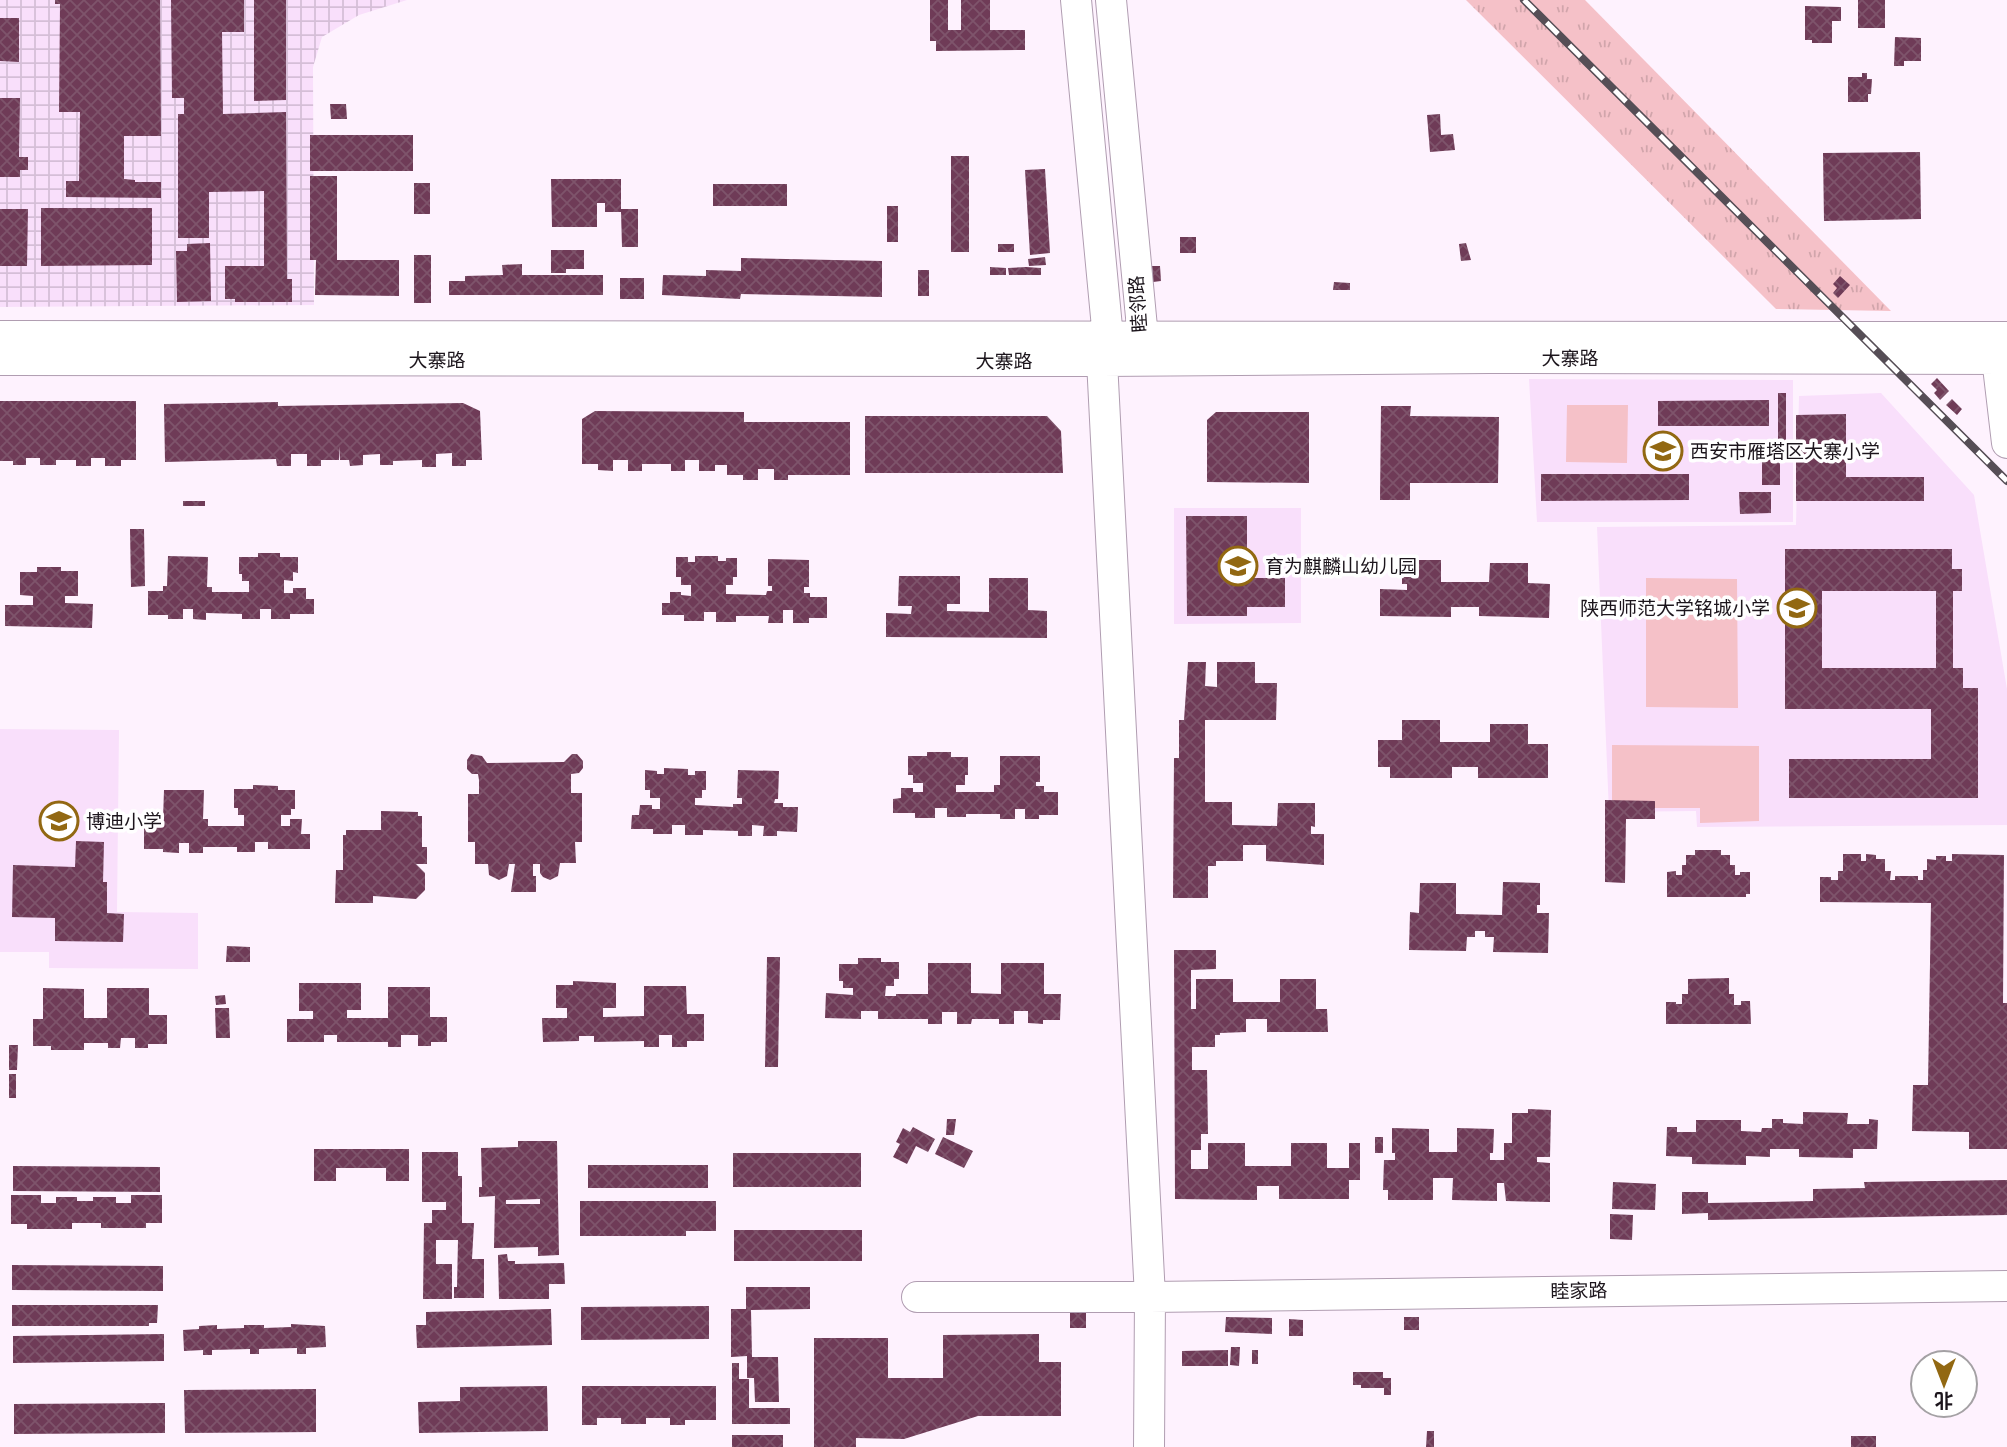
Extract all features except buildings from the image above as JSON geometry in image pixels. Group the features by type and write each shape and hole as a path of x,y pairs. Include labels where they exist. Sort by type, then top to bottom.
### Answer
{"main road":[{"name":"睦邻路","path":"1076,0 1120,350"},
{"name":"睦邻路","path":"1111,0 1120,350"},
{"name":"大寨路","path":"0,336 1120,350"},
{"name":"大寨路","path":"0,360 1120,350 2001,348"},
{"path":"2001,348 2007,443"},
{"path":"1120,350 1150,1297 1149,1447"},
{"name":"睦家路","path":"917,1297 1150,1297 2007,1286"}],"shaded area":[{"path":"0,0 407,0 359,15 322,37 313,67 314,305 0,307"},
{"name":"西安市雁塔区大寨小学","path":"1529,379 1793,380 1793,522 1537,522"},
{"name":"陕西师范大学铭城小学","path":"1881,393 1974,495 2007,689 2007,825 1697,827 1696,811 1609,812 1597,527 1796,525 1799,396"},
{"name":"育为麒麟山幼儿园","path":"1174,508 1301,508 1301,623 1174,624"},
{"name":"博迪小学","path":"0,729 119,730 117,912 198,913 198,969 49,968 49,952 0,952"}],"green space":[{"path":"1466,0 1585,0 1891,311 1776,309"},
{"path":"1567,405 1628,405 1627,463 1566,462"},
{"path":"1646,578 1737,579 1738,708 1646,707"},
{"path":"1612,745 1759,746 1759,821 1700,823 1700,808 1612,808"}],"railway":[{"path":"1524,0 2007,481"}],"place":[{"name":"西安市雁塔区大寨小学","path":"1663,451"},
{"name":"育为麒麟山幼儿园","path":"1238,566"},
{"name":"陕西师范大学铭城小学","path":"1797,608"},
{"name":"博迪小学","path":"59,821"}]}
